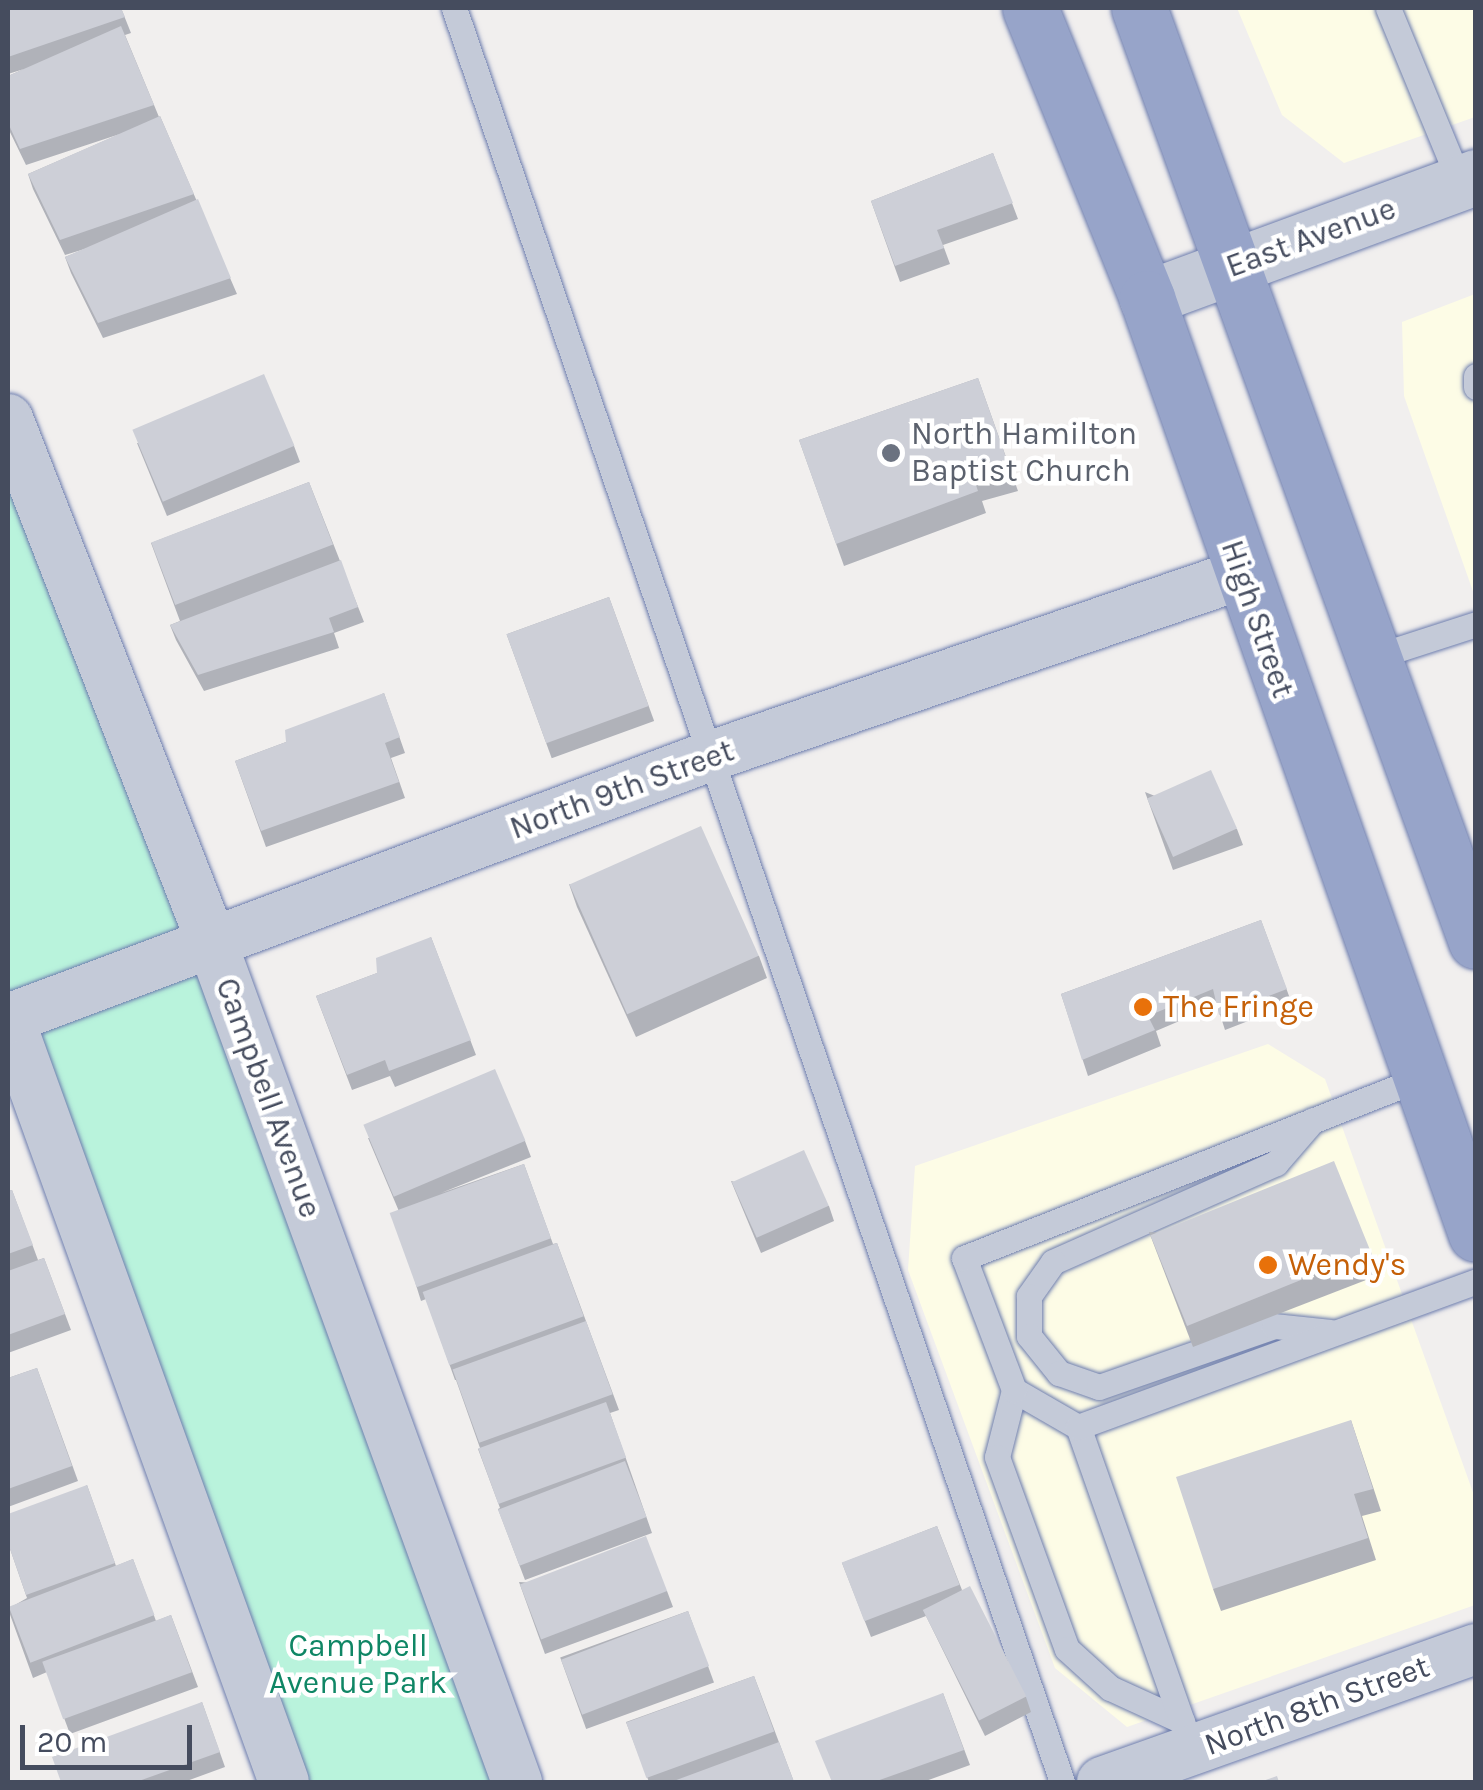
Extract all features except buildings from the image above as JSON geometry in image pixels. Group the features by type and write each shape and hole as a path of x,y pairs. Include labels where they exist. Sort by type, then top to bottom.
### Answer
{"highway":[{"name":"High Street","path":"1030,8 1147,298 1476,1234"},
{"path":"1139,8 1371,658 1465,881 1476,941"}],"street":[{"name":"East Avenue","path":"1147,298 1468,180"},
{"name":"Campbell Avenue","path":"8,419 212,944 517,1782"},
{"name":"North 9th Street","path":"8,1018 705,758 1242,574"},
{"path":"8,1018 284,1782"},
{"name":"North 8th Street","path":"1102,1782 1187,1735 1476,1650"}],"lane":[{"path":"454,8 705,758 1062,1782"},
{"path":"1388,8 1468,180"},
{"path":"1476,376 1476,387"},
{"path":"1371,658 1476,624"},
{"path":"1187,1735 1110,1688 1067,1650 997,1457 1014,1390 964,1258 1420,1078"},
{"path":"1313,1120 1276,1163 1053,1262 1029,1296 1029,1336 1058,1373 1099,1387 1274,1326 1336,1332"},
{"path":"1078,1426 1476,1281"},
{"path":"1014,1390 1078,1426 1187,1735"}],"shaded area":[{"path":"1237,8 1475,8 1475,117 1344,163 1282,115"},
{"path":"1475,294 1475,597 1404,396 1402,322"},
{"path":"1268,1044 1325,1079 1475,1498 1475,1605 1127,1727 1055,1668 908,1270 915,1166"}],"green space":[{"name":"Campbell Avenue Park","path":"8,419 517,1782 284,1782 8,1016"}],"place":[{"name":"North Hamilton Baptist Church","path":"891,453"},
{"name":"The Fringe","path":"1143,1007"},
{"name":"Wendy's","path":"1268,1265"}]}
